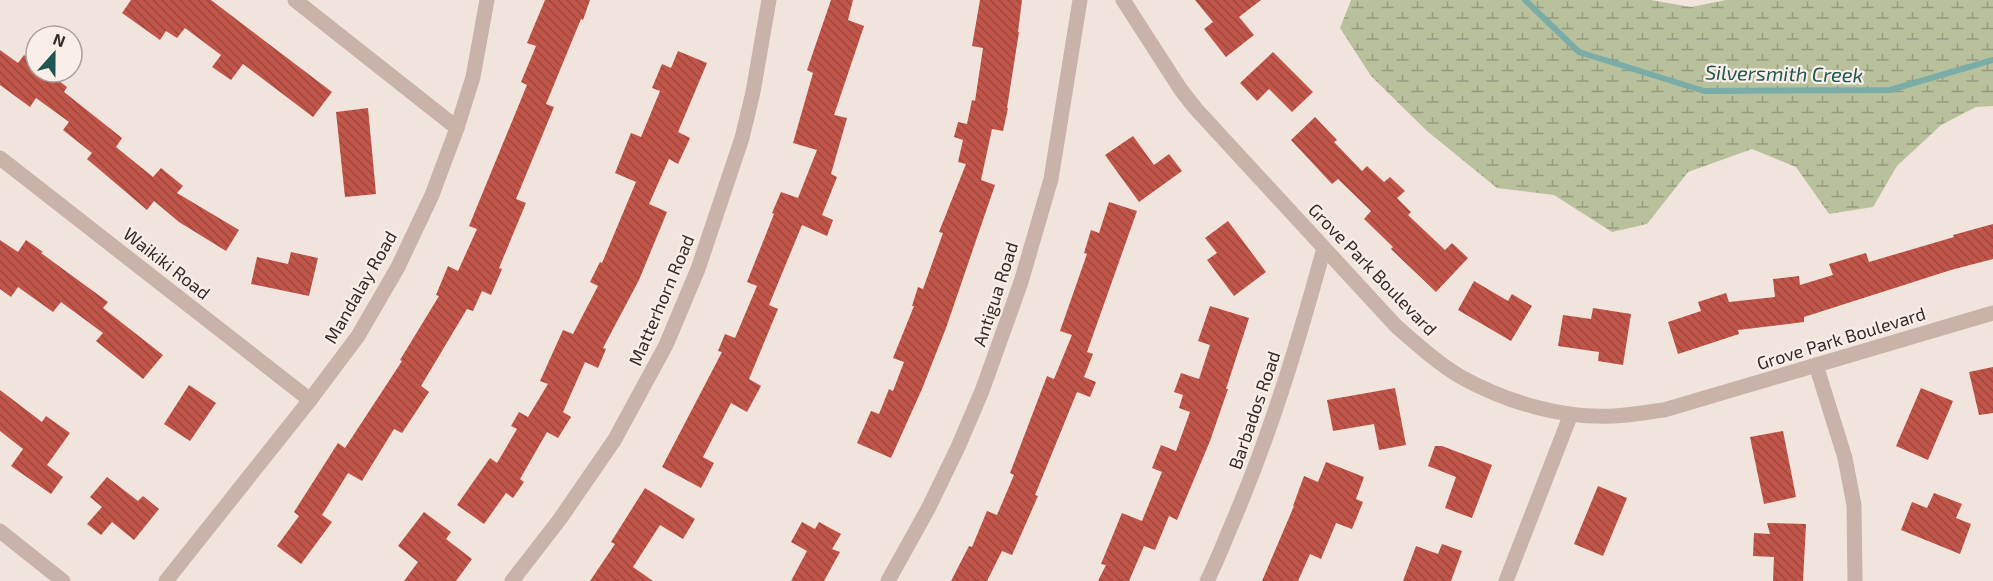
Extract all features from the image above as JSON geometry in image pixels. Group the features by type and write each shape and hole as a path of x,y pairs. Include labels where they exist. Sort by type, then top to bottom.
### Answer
{"street":[{"path":"295,0 457,128"},
{"name":"Mandalay Road","path":"166,581 358,336 398,267 432,195 457,128 473,77 487,0"},
{"name":"Matterhorn Road","path":"512,581 560,519 615,439 666,345 698,269 742,138 753,92 769,0"},
{"name":"Antigua Road","path":"888,581 929,507 958,447 982,391 1021,282 1051,179 1080,0"},
{"name":"Grove Park Boulevard","path":"1123,0 1181,90 1196,109 1396,326 1427,354 1461,377 1516,401 1571,414 1613,416 1664,410 1993,313"},
{"name":"Waikiki Road","path":"0,158 310,400"},
{"name":"Barbados Road","path":"1207,581 1245,494 1267,436 1294,354 1324,248"},
{"path":"1816,365 1845,458 1854,505 1855,581"},
{"path":"1506,581 1571,414"},
{"path":"0,531 63,581"}],"green space":[{"path":"1351,0 1651,0 1691,7 1726,0 1993,0 1993,106 1976,107 1941,125 1897,166 1873,207 1829,214 1796,167 1752,149 1688,172 1647,224 1612,232 1554,195 1497,188 1427,131 1371,76 1340,28"}],"building":[{"path":"131,0 211,0 332,92 313,117 243,64 231,80 212,67 221,55 185,28 177,38 166,31 160,40 122,13"},
{"path":"545,0 590,0 546,104 554,107 516,199 526,203 499,268 502,269 491,295 482,291 473,311 467,309 421,386 429,392 402,433 394,429 362,481 348,473 322,515 332,522 301,564 277,546 299,516 294,512 338,443 345,448 402,361 400,360 439,296 436,295 448,266 458,271 477,229 469,226 527,85 521,82 536,46 527,43"},
{"path":"831,0 853,0 848,20 864,26 834,115 847,118 831,174 837,177 822,215 833,220 827,236 802,225 769,305 778,309 749,379 761,386 747,412 731,403 703,457 714,463 701,488 662,467 722,352 718,351 725,334 735,338 757,286 747,282 781,192 798,198 817,150 793,143 813,73 807,70"},
{"path":"980,0 1022,0 1003,131 992,129 981,180 995,185 946,328 891,458 857,443 871,411 879,414 889,389 893,391 904,362 893,358 914,306 912,306 918,287 923,289 943,233 939,232 966,164 958,162 963,140 954,137 958,122 967,124 972,100 975,101 983,48 972,46"},
{"path":"1195,0 1261,0 1239,17 1254,35 1226,57 1204,29 1213,22"},
{"path":"0,50 18,63 24,55 24,84 63,84 67,87 64,92 122,138 116,147 153,177 161,168 183,186 177,193 239,230 226,251 179,222 154,201 147,210 87,159 92,153 63,130 69,122 36,98 30,107 0,85"},
{"path":"678,51 707,63 678,132 690,138 678,164 669,159 649,204 667,212 639,280 603,348 606,349 598,368 585,362 563,412 571,417 558,438 547,432 520,479 524,482 513,498 506,493 484,524 457,505 490,458 497,463 517,429 511,426 519,412 528,417 548,384 540,381 563,330 573,334 598,286 590,282 600,262 602,263 636,182 615,173 631,133 641,137 660,91 652,88 662,64 671,68"},
{"path":"1273,52 1313,92 1292,112 1269,89 1257,101 1240,83"},
{"path":"368,108 376,194 345,197 336,112"},
{"path":"1315,117 1337,140 1334,142 1362,171 1367,166 1384,182 1390,177 1405,191 1397,198 1411,212 1408,215 1445,250 1452,243 1468,258 1436,292 1391,249 1393,247 1364,219 1371,211 1338,179 1332,184 1291,140"},
{"path":"1133,136 1154,165 1169,154 1182,171 1139,202 1105,155"},
{"path":"1109,202 1137,211 1087,352 1093,354 1084,377 1096,382 1090,397 1077,392 1035,495 1038,496 1012,555 1002,551 987,581 951,581 969,546 972,547 987,511 997,515 1014,475 1010,473 1047,376 1054,379 1072,335 1060,331 1087,254 1084,253 1091,230 1099,233"},
{"path":"1228,221 1266,272 1234,296 1207,260 1217,253 1205,238"},
{"path":"1993,224 1993,259 1951,270 1804,317 1804,322 1738,330 1739,334 1678,354 1668,322 1701,311 1698,302 1726,293 1729,302 1775,297 1773,279 1799,276 1800,285 1833,275 1829,264 1866,253 1869,262"},
{"path":"0,240 18,252 26,240 108,302 103,308 163,355 143,379 96,341 103,333 61,302 53,312 18,287 11,297 0,289"},
{"path":"291,252 318,258 309,296 251,284 257,257 288,264"},
{"path":"1474,281 1508,301 1512,294 1532,306 1511,341 1458,310"},
{"path":"1210,306 1249,318 1210,441 1177,520 1169,516 1155,550 1144,546 1129,581 1098,581 1106,565 1101,564 1122,513 1142,521 1162,472 1152,468 1161,445 1176,451 1190,412 1179,408 1183,395 1174,392 1181,373 1199,379 1210,345 1198,341"},
{"path":"1593,308 1631,314 1623,365 1598,361 1599,352 1558,346 1563,315 1591,319"},
{"path":"1993,367 1993,413 1979,415 1969,372"},
{"path":"189,385 216,403 190,441 164,424"},
{"path":"1395,388 1406,445 1379,450 1374,424 1333,431 1327,400"},
{"path":"1921,388 1953,401 1928,460 1896,446"},
{"path":"0,390 42,422 46,416 70,433 47,465 63,477 51,494 11,466 23,449 0,431"},
{"path":"1783,431 1796,497 1764,504 1750,437"},
{"path":"1435,446 1442,446 1492,465 1472,518 1445,508 1456,477 1428,466"},
{"path":"1326,462 1364,477 1356,499 1363,502 1352,529 1336,523 1321,559 1310,554 1298,581 1262,581 1294,506 1304,476 1318,482"},
{"path":"107,477 138,501 143,496 159,509 134,540 112,522 101,535 87,524 102,507 90,497"},
{"path":"1598,486 1627,498 1603,556 1574,544"},
{"path":"645,488 695,519 683,539 660,525 633,567 653,581 590,581 615,544 611,542"},
{"path":"1934,493 1962,504 1956,518 1971,524 1960,554 1901,530 1912,502 1927,508"},
{"path":"424,512 451,532 446,539 472,559 456,581 404,581 418,562 398,546"},
{"path":"802,522 815,529 819,522 841,534 832,549 840,552 824,581 791,581 807,551 791,542"},
{"path":"1767,523 1806,524 1803,581 1773,581 1774,557 1753,556 1754,533 1770,534"},
{"path":"1442,544 1462,551 1451,581 1403,581 1416,546 1438,554"}],"waterway":[{"name":"Silversmith Creek","path":"1525,0 1579,52 1704,91 1890,90 1993,60"}]}
